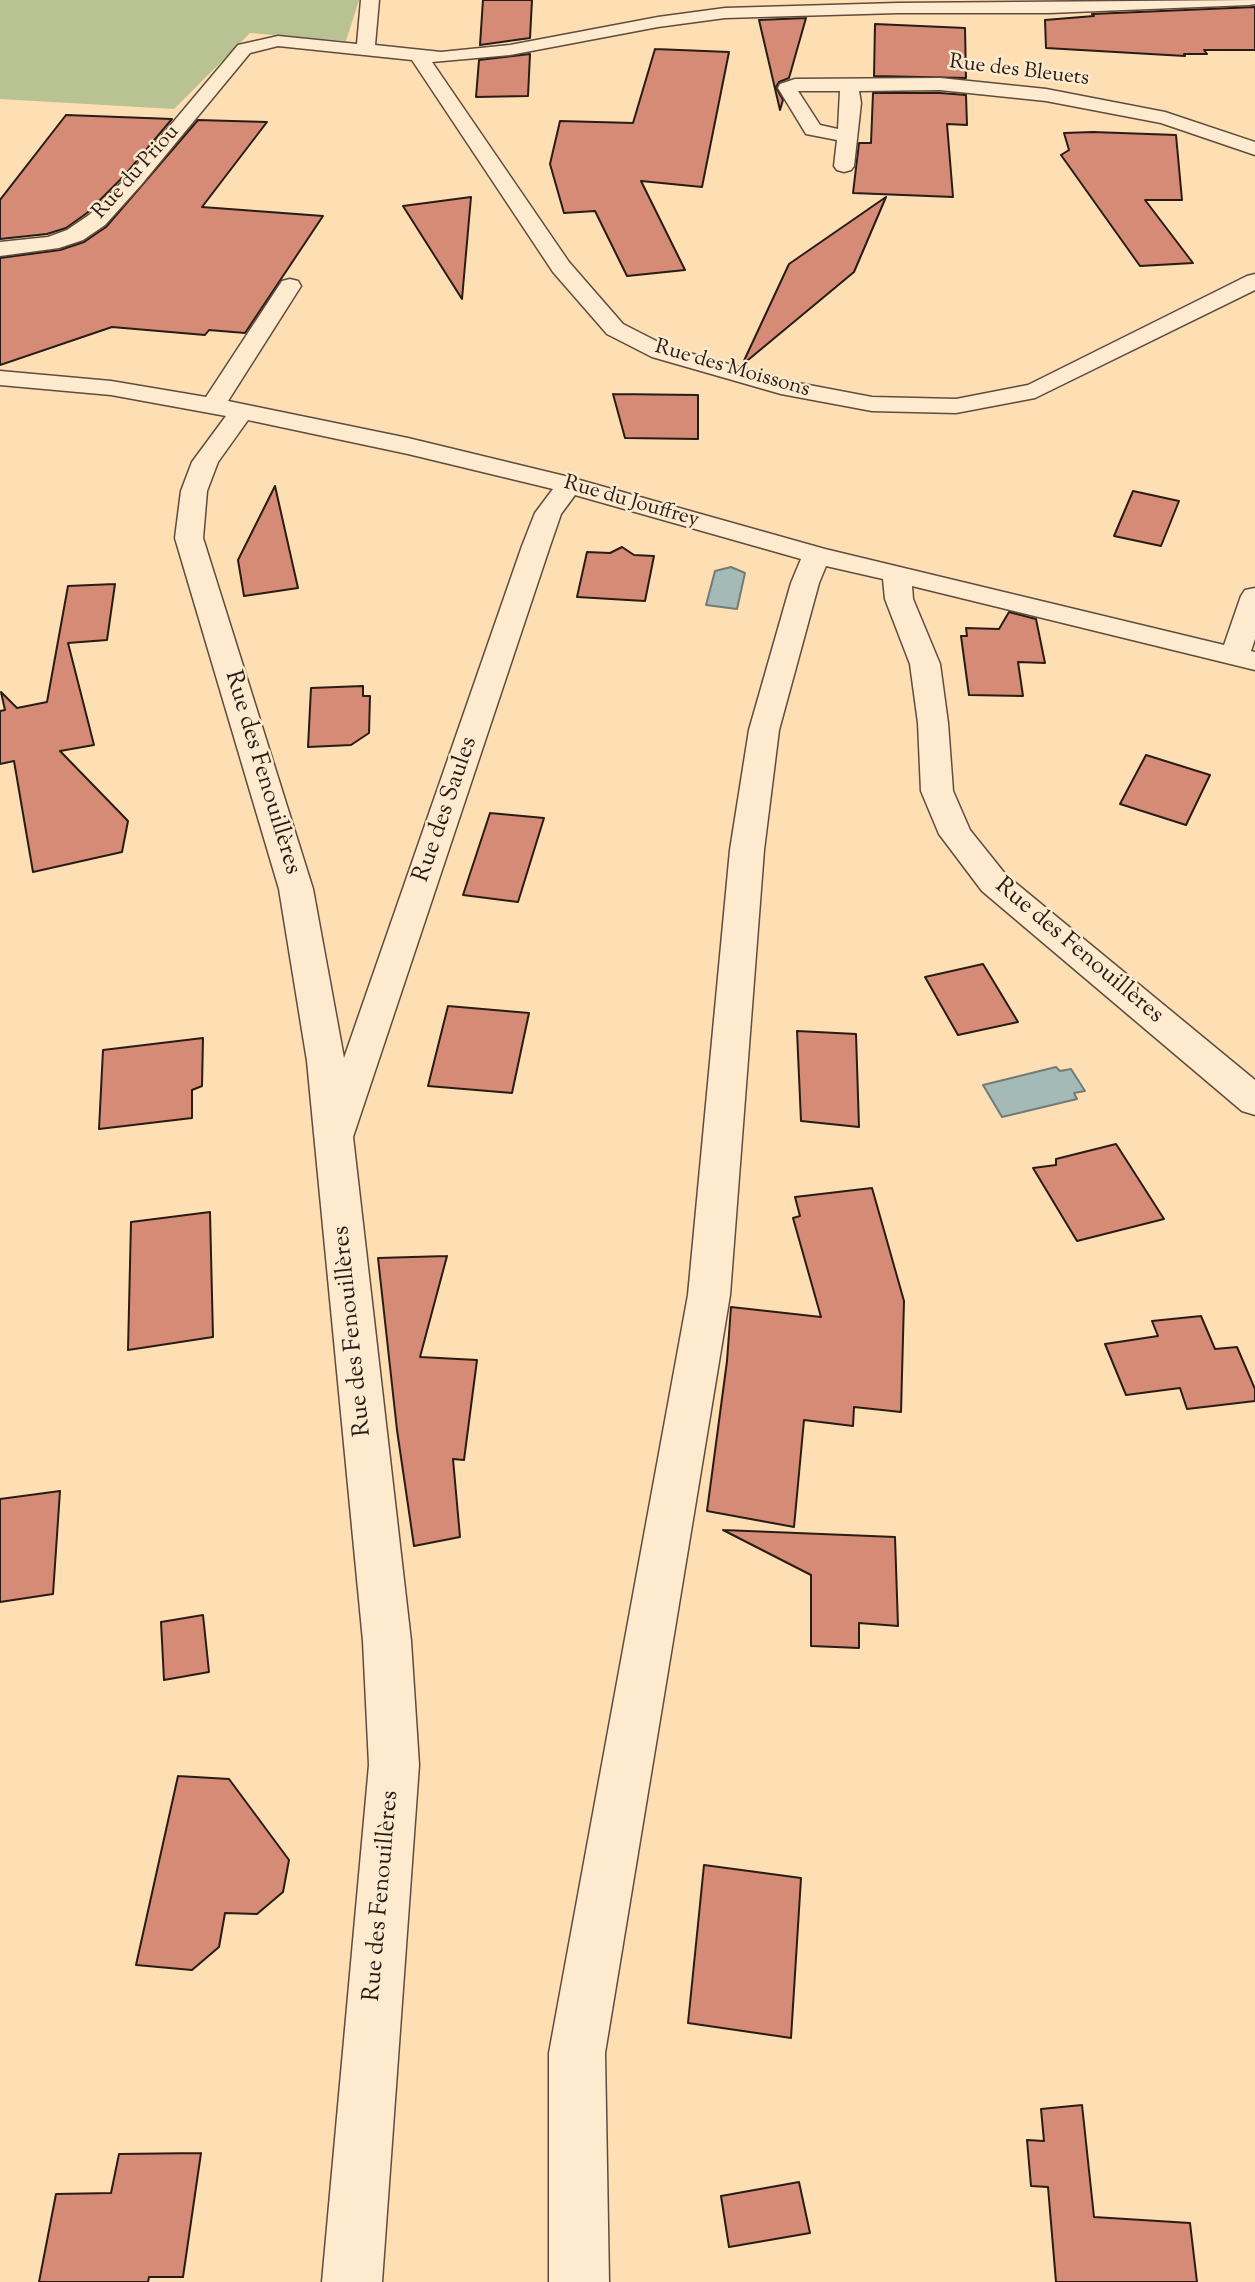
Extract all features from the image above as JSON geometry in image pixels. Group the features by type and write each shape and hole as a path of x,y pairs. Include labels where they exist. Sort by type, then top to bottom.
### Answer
{"street":[{"path":"370,0 366,49 441,57 510,50 658,22 723,6 898,8 1249,0"},
{"name":"Rue du Priou","path":"0,249 51,243 75,235 97,220 134,181 244,49 265,41 278,41 366,49"},
{"name":"Rue des Moissons","path":"418,55 561,267 615,329 660,352 790,389 872,404 956,406 1035,391 1255,281"},
{"name":"Rue des Bleuets","path":"846,136 813,130 787,88 795,85 940,84 1046,95 1165,118 1255,149"},
{"path":"844,166 851,103 849,88 856,85"},
{"name":"Rue des Fenouillères","path":"290,286 228,409 205,463 194,491 189,538 296,889 326,1061 387,1641 394,1765 352,2282"},
{"name":"Rue du Jouffrey","path":"0,378 111,388 408,446 569,485 817,555 1245,658"},
{"name":"Rue des Saules","path":"334,1140 548,513 569,485"},
{"path":"579,2282 577,2053 709,1295 747,850 764,730 805,583 817,555"},
{"name":"Rue des Fenouillères","path":"896,573 899,599 925,664 933,723 937,792 955,834 994,883 1255,1101"},
{"path":"1245,658 1255,596"}],"green space":[{"path":"0,0 359,0 346,41 250,33 174,109 0,99"}],"water":[{"path":"731,567 745,573 737,609 706,605 715,571"},
{"path":"1056,1067 1060,1071 1071,1069 1085,1091 1074,1093 1077,1099 1002,1117 983,1085"}],"building":[{"path":"483,0 532,0 530,38 480,45"},
{"path":"1255,7 1255,50 1204,50 1207,54 1184,54 1185,56 1046,48 1045,20 1094,16 1092,14"},
{"path":"806,18 789,78 779,82 776,87 783,100 780,110 759,20"},
{"path":"875,24 965,28 966,78 874,76"},
{"path":"655,49 729,52 702,187 641,181 685,270 627,276 595,211 564,213 550,164 560,121 633,123"},
{"path":"530,54 528,96 476,97 479,60"},
{"path":"873,93 966,95 967,125 947,124 953,197 853,193 859,143 871,143"},
{"path":"66,115 172,119 125,175 87,213 66,228 47,234 0,239 0,200"},
{"path":"198,120 267,122 202,207 323,216 245,333 209,330 205,335 112,327 0,365 0,258 60,250 84,242 106,227"},
{"path":"1064,133 1176,135 1182,200 1145,200 1193,263 1140,266 1061,155 1069,150"},
{"path":"471,197 462,299 403,206"},
{"path":"886,197 854,272 742,365 789,264"},
{"path":"613,394 698,395 698,439 625,438"},
{"path":"275,486 298,588 244,596 238,560"},
{"path":"1133,491 1179,501 1161,546 1114,536"},
{"path":"622,547 634,555 654,556 645,601 577,597 587,552 610,553"},
{"path":"115,584 107,640 68,643 94,745 60,751 128,821 122,852 33,872 14,761 0,764 0,711 5,710 1,692 17,708 47,702 68,586"},
{"path":"1009,612 1036,619 1045,663 1018,662 1023,696 969,695 961,636 967,636 966,628 999,629"},
{"path":"363,686 363,696 370,696 369,733 351,745 308,747 311,688"},
{"path":"1146,755 1210,775 1186,825 1120,804"},
{"path":"490,813 544,818 518,902 463,895"},
{"path":"983,964 1018,1022 958,1035 925,977"},
{"path":"448,1006 529,1013 512,1093 428,1086"},
{"path":"797,1031 856,1034 859,1127 801,1121"},
{"path":"203,1038 202,1086 192,1090 192,1118 99,1129 103,1050"},
{"path":"1116,1144 1164,1219 1077,1241 1033,1168 1056,1165 1056,1159"},
{"path":"872,1188 904,1301 901,1412 854,1407 853,1426 804,1420 794,1527 707,1511 727,1361 731,1307 821,1317 793,1218 800,1216 795,1197"},
{"path":"210,1212 213,1337 128,1350 131,1222"},
{"path":"447,1256 420,1357 477,1360 464,1460 453,1459 460,1537 414,1546 397,1430 378,1258"},
{"path":"1201,1316 1215,1349 1237,1347 1255,1389 1255,1401 1187,1409 1180,1388 1126,1395 1105,1344 1158,1336 1152,1321"},
{"path":"60,1491 53,1594 0,1602 0,1499"},
{"path":"723,1530 895,1537 898,1626 859,1623 859,1648 811,1646 811,1575"},
{"path":"203,1615 209,1672 164,1680 161,1622"},
{"path":"178,1776 229,1779 289,1860 283,1892 257,1914 225,1913 219,1947 192,1970 136,1965"},
{"path":"704,1865 801,1878 791,2038 688,2023"},
{"path":"1082,2105 1094,2217 1190,2223 1197,2282 1056,2282 1048,2187 1031,2186 1027,2140 1044,2141 1041,2109"},
{"path":"201,2153 183,2277 149,2277 148,2282 39,2282 56,2194 111,2193 119,2154"},
{"path":"799,2182 810,2233 729,2247 721,2196"}]}
